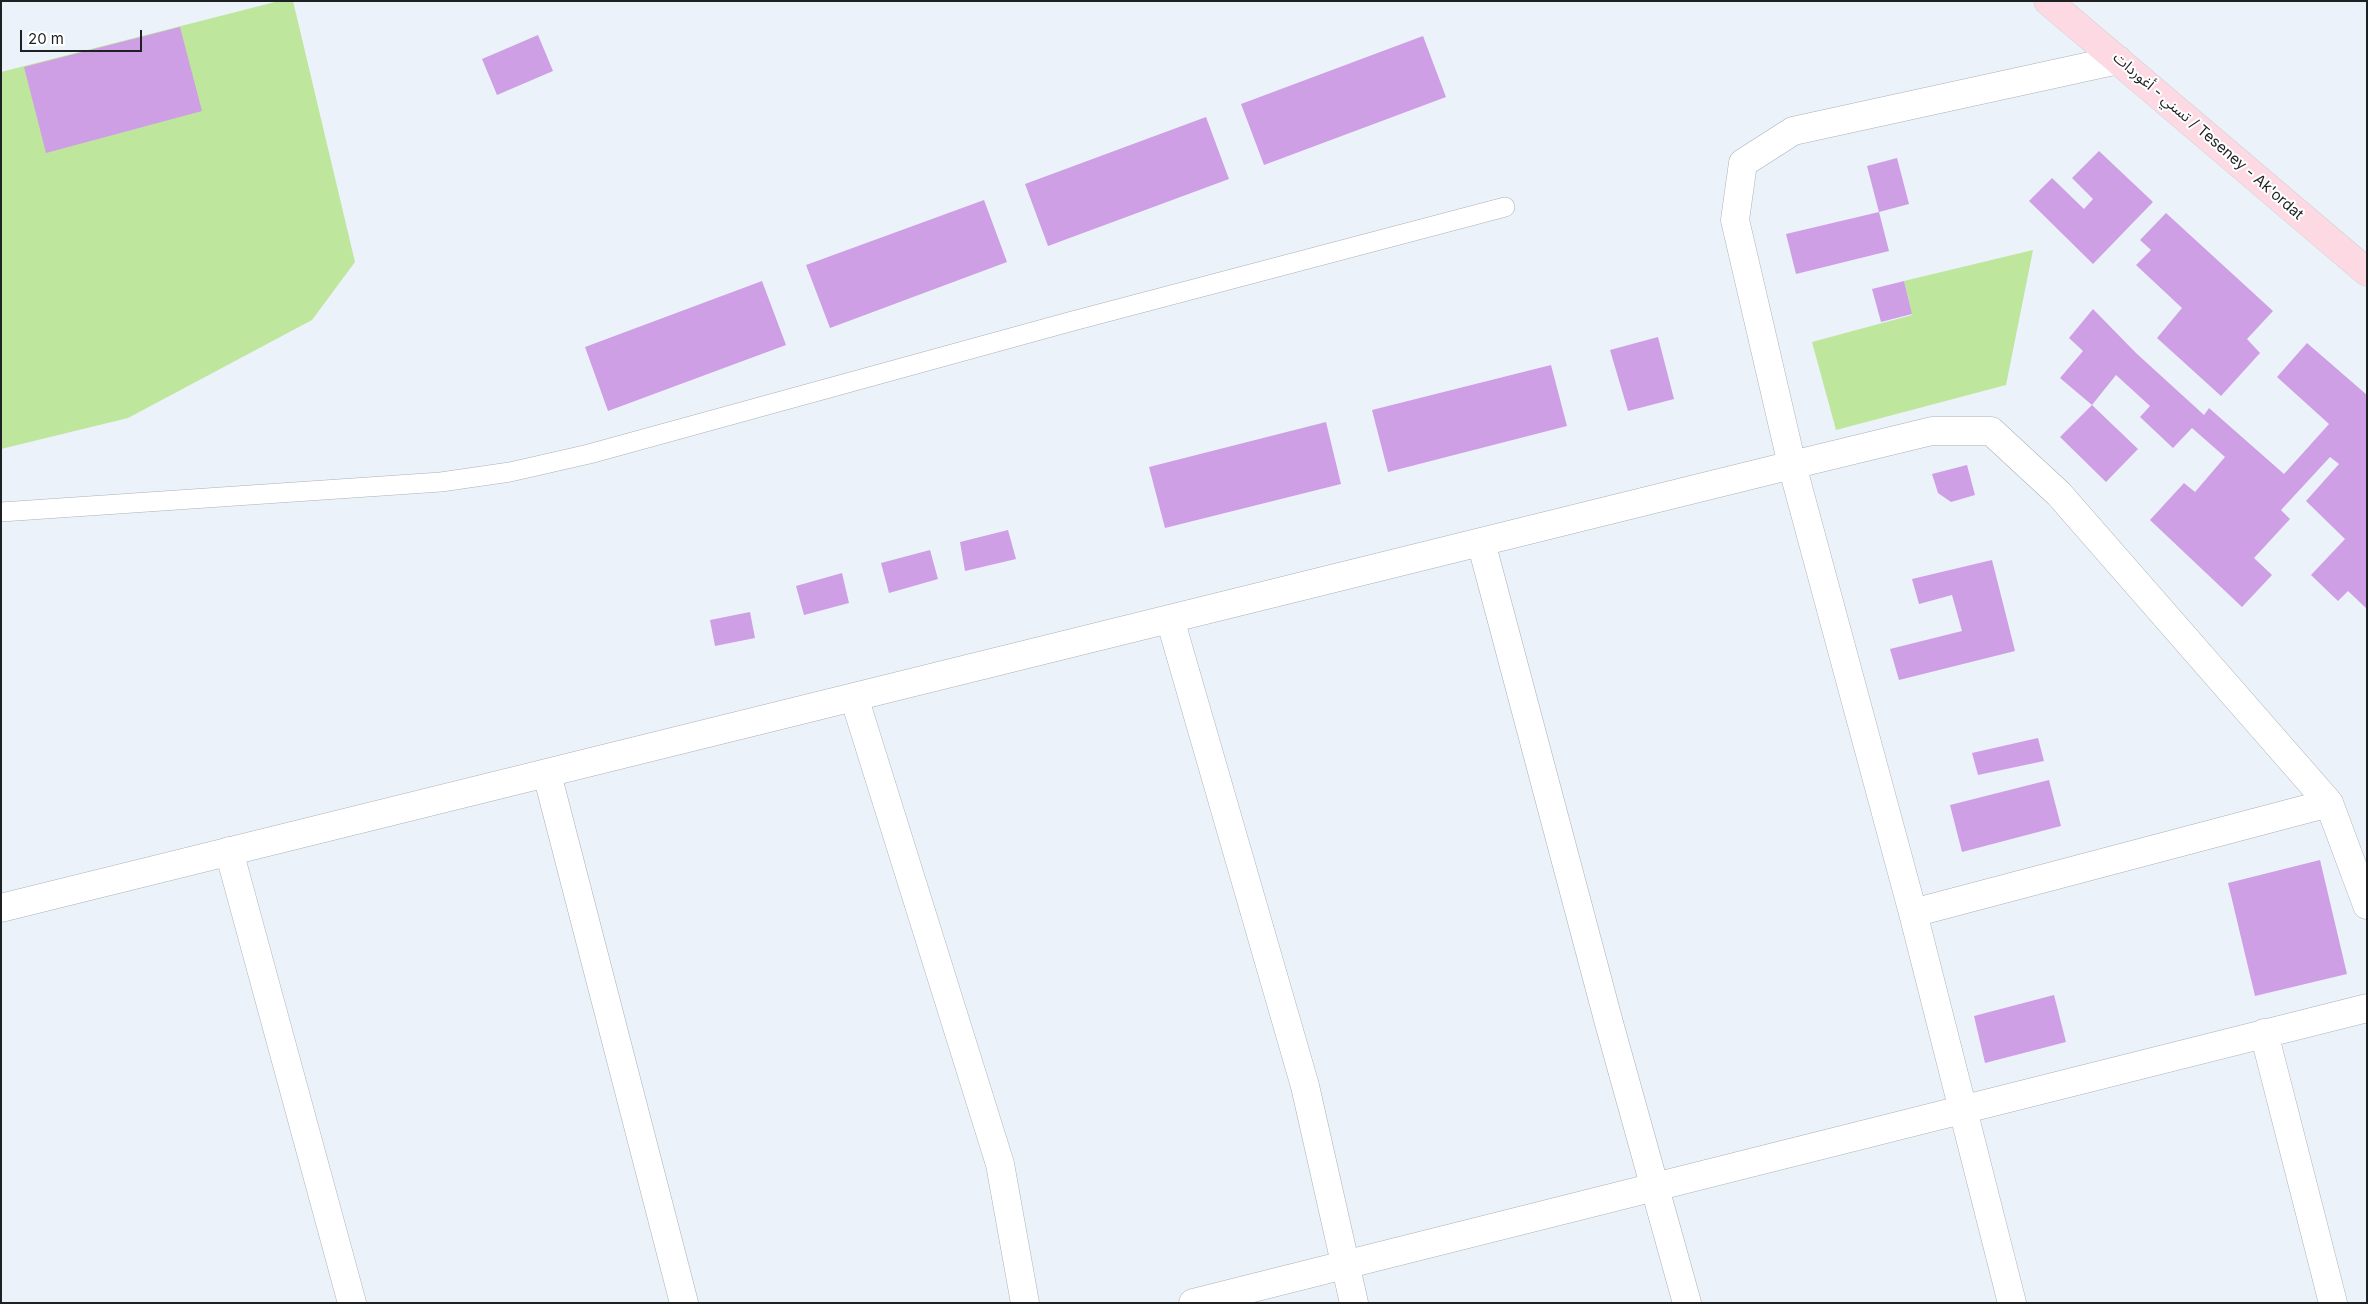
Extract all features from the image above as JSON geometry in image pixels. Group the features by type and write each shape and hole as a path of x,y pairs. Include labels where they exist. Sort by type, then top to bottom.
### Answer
{"main road":[{"name":"تسني - أغوردات / Teseney - Ak'ordat","path":"2048,1 2367,272"}],"street":[{"path":"2012,1303 1913,913 1792,465 1735,220 1742,163 1793,131 2118,60"},
{"path":"1,908 1932,431 1991,431 2060,494 2329,803 2367,905"},
{"path":"1481,542 1654,1187 1687,1303"},
{"path":"1170,619 1305,1086 1354,1303"},
{"path":"854,697 1000,1164 1025,1303"},
{"path":"547,774 684,1303"},
{"path":"1913,913 2329,803"},
{"path":"229,851 352,1303"},
{"path":"1193,1303 2367,1008"},
{"path":"2264,1034 2333,1303"}],"lane":[{"path":"1,512 441,482 510,472 588,454 1069,322 1505,206"}],"green space":[{"path":"279,1 293,1 355,262 312,320 128,418 1,449 1,72"},
{"path":"2033,250 2006,385 1836,430 1812,342 1912,315 1904,281"}],"building":[{"path":"180,27 202,111 46,153 24,67"},
{"path":"538,35 553,71 497,95 482,59"},
{"path":"1423,36 1446,97 1264,165 1241,104"},
{"path":"1206,117 1229,179 1048,246 1025,184"},
{"path":"2099,151 2153,202 2093,264 2029,201 2052,178 2084,209 2093,199 2072,178"},
{"path":"1897,158 1909,204 1879,212 1867,166"},
{"path":"984,200 1007,262 830,328 806,265"},
{"path":"1879,212 1889,251 1796,274 1786,234"},
{"path":"2166,213 2273,311 2247,339 2260,353 2221,396 2157,338 2182,308 2136,265 2151,250 2140,240"},
{"path":"762,281 786,345 608,411 585,347"},
{"path":"1904,281 1912,314 1881,322 1872,289"},
{"path":"2093,309 2136,353 2204,415 2209,408 2284,474 2329,424 2277,377 2307,343 2367,395 2367,609 2348,591 2338,601 2311,575 2345,539 2306,501 2339,464 2330,457 2281,510 2290,519 2254,558 2272,575 2242,607 2150,520 2184,483 2195,492 2225,457 2192,428 2173,448 2140,417 2150,406 2116,375 2092,405 2060,378 2083,351 2069,338"},
{"path":"1658,337 1674,399 1628,411 1610,350"},
{"path":"1551,365 1567,426 1388,472 1372,410"},
{"path":"2092,405 2138,449 2106,482 2060,437"},
{"path":"1326,422 1341,484 1165,528 1149,467"},
{"path":"1967,465 1975,495 1951,502 1938,493 1932,474"},
{"path":"1008,530 1016,559 965,571 960,542"},
{"path":"930,550 938,579 889,593 881,563"},
{"path":"1992,560 2015,651 1899,680 1890,649 1962,631 1952,595 1919,604 1912,579"},
{"path":"842,573 849,603 804,615 796,586"},
{"path":"750,612 755,638 715,646 710,620"},
{"path":"2038,738 2044,761 1978,775 1972,753"},
{"path":"2049,780 2061,826 1962,852 1950,805"},
{"path":"2320,860 2347,974 2255,996 2228,883"},
{"path":"2054,995 2066,1042 1985,1063 1974,1016"}]}
